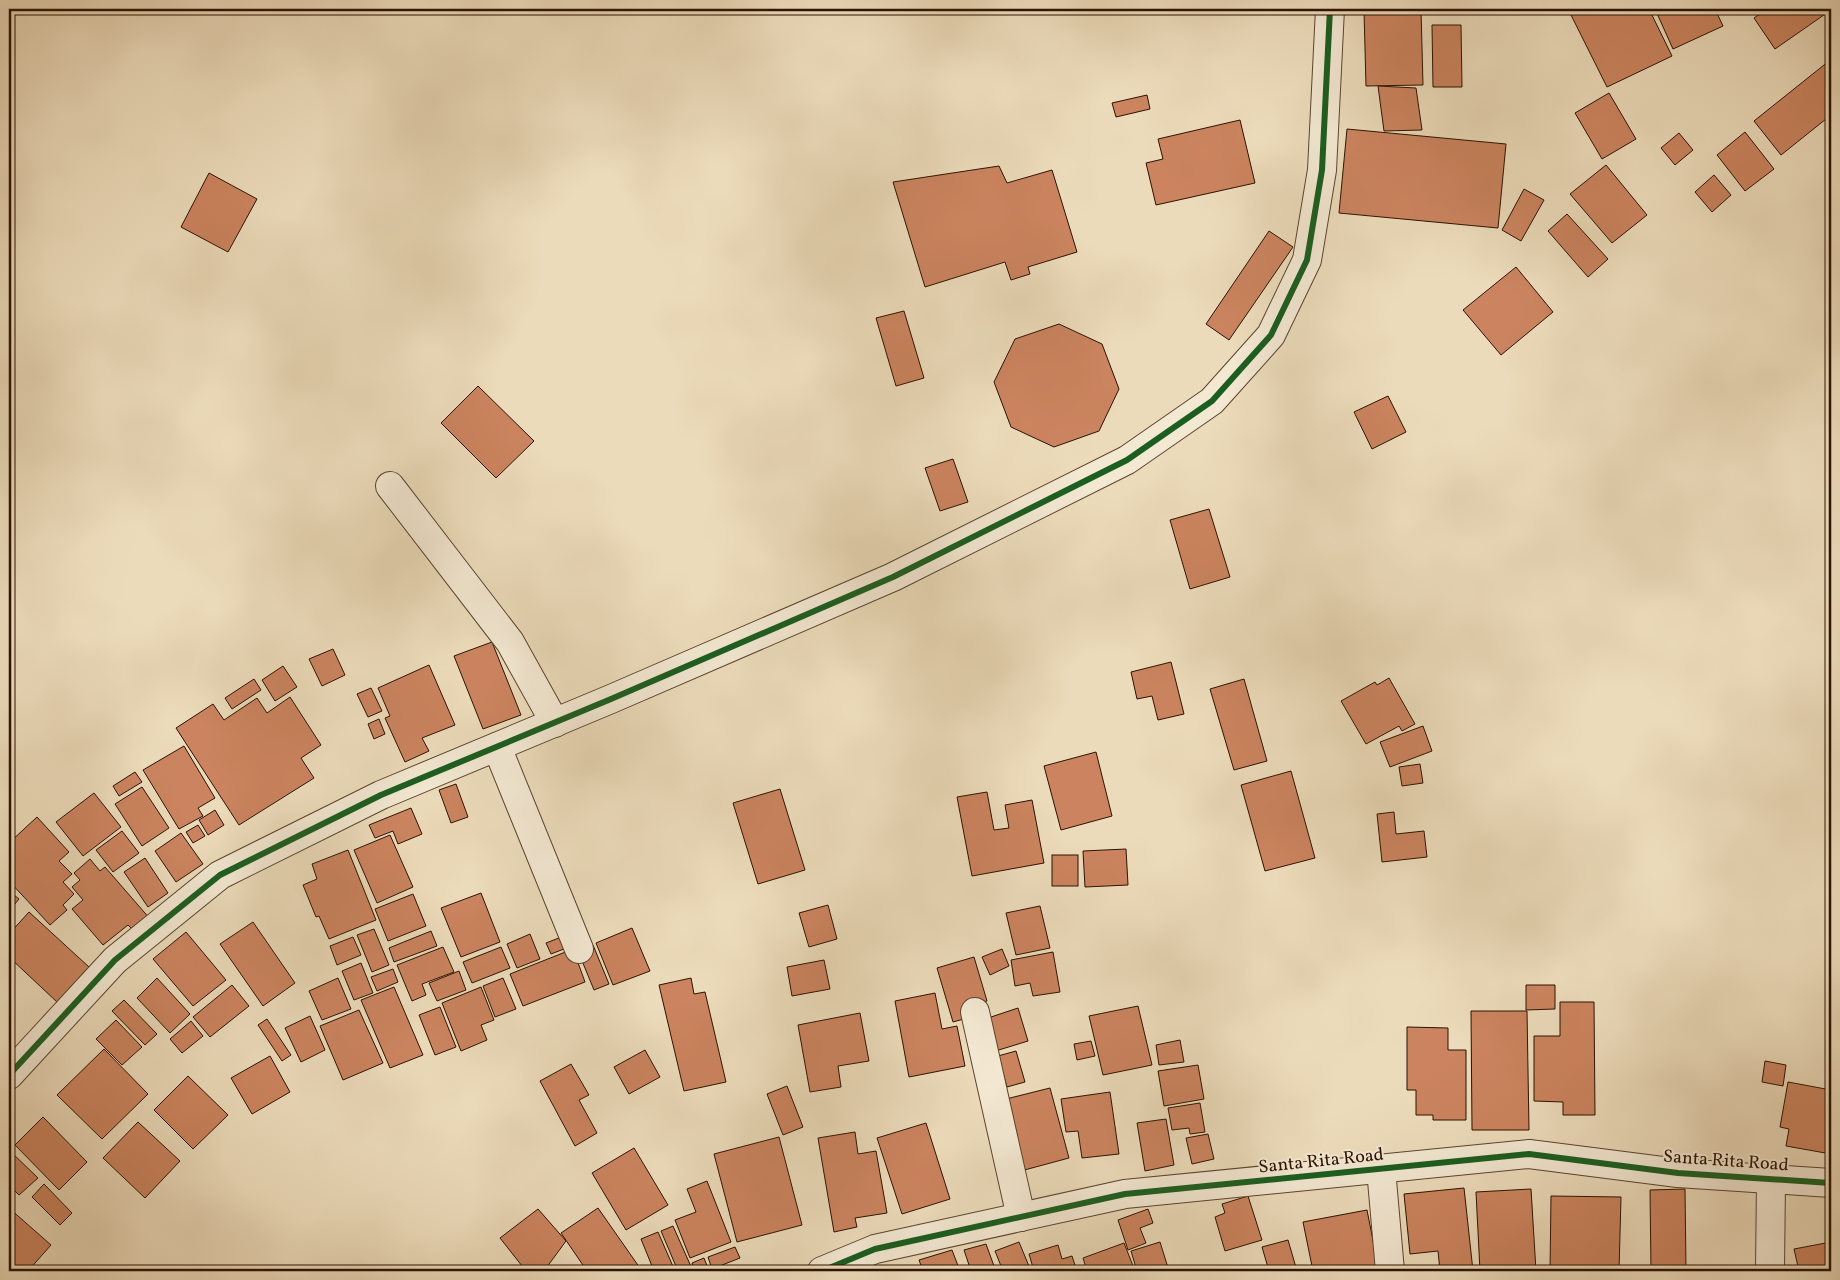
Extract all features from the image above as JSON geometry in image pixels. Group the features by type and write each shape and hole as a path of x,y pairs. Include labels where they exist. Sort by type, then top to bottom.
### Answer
{"street":[{"path":"9,1075 114,960 220,874 381,795 555,723 893,577 1127,460 1212,401 1271,335 1307,260 1322,170 1330,9"},
{"path":"390,486 510,642 555,723"},
{"path":"497,747 579,949"},
{"path":"975,1012 1021,1217"},
{"name":"Santa Rita Road","path":"822,1271 875,1249 1125,1194 1529,1154 1678,1173 1831,1183"},
{"path":"1381,1169 1390,1271"},
{"path":"1770,1271 1771,1179"}],"building":[{"path":"1568,9 1649,9 1672,56 1607,87"},
{"path":"1655,9 1715,9 1723,26 1673,49"},
{"path":"1767,9 1831,10 1775,49 1754,18"},
{"path":"1421,10 1423,85 1366,86 1364,11"},
{"path":"1432,25 1461,25 1462,87 1433,87"},
{"path":"1829,61 1831,64 1831,115 1781,155 1754,121"},
{"path":"1378,86 1416,88 1422,130 1384,131"},
{"path":"1609,93 1636,139 1602,159 1575,113"},
{"path":"1147,95 1150,109 1116,117 1112,103"},
{"path":"1240,120 1255,183 1156,205 1146,163 1163,159 1158,139"},
{"path":"1347,129 1506,144 1498,228 1339,213"},
{"path":"1745,132 1774,169 1745,191 1717,155"},
{"path":"1679,133 1693,150 1675,165 1661,148"},
{"path":"1606,165 1647,215 1612,243 1570,194"},
{"path":"999,166 1007,183 1052,170 1077,252 1028,267 1030,274 1011,280 1005,262 925,287 893,182"},
{"path":"209,173 257,199 228,252 181,227"},
{"path":"1714,175 1731,195 1712,212 1695,192"},
{"path":"1524,189 1544,200 1521,241 1502,230"},
{"path":"1567,214 1608,259 1588,277 1548,231"},
{"path":"1269,231 1293,247 1229,340 1206,324"},
{"path":"1516,267 1553,312 1501,355 1463,310"},
{"path":"904,311 924,378 896,386 876,318"},
{"path":"1059,324 1102,344 1119,389 1099,431 1054,447 1011,427 994,382 1015,339"},
{"path":"478,386 534,441 496,478 441,423"},
{"path":"1388,396 1406,432 1372,449 1354,412"},
{"path":"953,459 968,502 940,511 925,468"},
{"path":"1209,509 1230,577 1190,589 1170,520"},
{"path":"492,642 521,715 483,729 454,656"},
{"path":"333,649 345,675 322,686 309,659"},
{"path":"1171,662 1184,714 1158,720 1152,696 1137,699 1131,672"},
{"path":"429,665 455,725 422,738 429,751 405,762 385,718 390,716 378,688"},
{"path":"283,666 297,687 275,701 262,680"},
{"path":"1389,678 1415,724 1402,731 1399,726 1366,744 1341,701 1375,682 1377,685"},
{"path":"254,679 261,690 232,709 225,698"},
{"path":"1244,679 1267,761 1234,770 1210,689"},
{"path":"371,688 382,711 368,717 357,694"},
{"path":"290,697 321,745 301,758 314,778 239,825 176,728 213,704 224,720 257,698 267,713"},
{"path":"379,719 385,734 374,739 368,724"},
{"path":"1423,726 1432,751 1390,767 1380,742"},
{"path":"184,746 215,798 198,808 203,816 179,829 143,770"},
{"path":"1096,752 1112,816 1061,830 1044,766"},
{"path":"1420,764 1423,783 1402,786 1399,767"},
{"path":"1291,771 1315,858 1265,871 1241,785"},
{"path":"135,772 142,782 119,796 113,786"},
{"path":"456,784 468,817 451,823 439,790"},
{"path":"142,787 169,828 142,846 115,804"},
{"path":"780,789 805,870 758,884 733,803"},
{"path":"987,792 994,830 1009,828 1005,805 1032,800 1044,863 972,876 957,797"},
{"path":"94,793 121,827 83,856 56,822"},
{"path":"411,808 422,834 398,844 393,831 375,838 369,825"},
{"path":"215,810 224,825 208,835 199,820"},
{"path":"1394,812 1396,834 1424,831 1427,857 1382,862 1377,814"},
{"path":"37,817 69,852 59,861 72,874 63,882 74,894 63,905 67,910 50,925 9,881 9,843"},
{"path":"198,825 205,836 193,843 186,832"},
{"path":"122,831 139,853 113,872 96,850"},
{"path":"181,833 203,864 176,882 155,851"},
{"path":"390,835 413,887 377,903 354,850"},
{"path":"1126,849 1128,885 1085,887 1083,851"},
{"path":"348,850 376,920 329,939 319,916 316,917 303,885 317,879 312,864"},
{"path":"1052,855 1078,855 1078,886 1052,886"},
{"path":"145,858 168,893 148,907 124,872"},
{"path":"90,859 100,871 105,867 151,920 136,933 128,925 103,945 72,909 83,900 72,887 80,880 74,873"},
{"path":"9,891 19,899 9,911"},
{"path":"481,893 500,942 461,957 441,908"},
{"path":"413,894 426,926 388,941 375,909"},
{"path":"828,905 837,939 809,947 799,913"},
{"path":"1040,906 1050,948 1016,955 1006,913"},
{"path":"29,912 89,967 57,1002 9,957 9,934"},
{"path":"253,922 295,983 263,1006 220,944"},
{"path":"632,928 650,971 613,985 596,943"},
{"path":"374,929 389,965 372,972 357,935"},
{"path":"431,931 437,946 394,962 389,948"},
{"path":"186,932 226,980 193,1006 153,959"},
{"path":"530,934 540,959 517,968 507,944"},
{"path":"564,936 569,947 551,954 546,943"},
{"path":"353,937 361,955 337,965 330,946"},
{"path":"593,945 609,984 594,990 578,951"},
{"path":"443,947 454,972 422,984 426,995 412,1001 397,965"},
{"path":"501,947 510,968 472,983 463,962"},
{"path":"573,949 585,982 523,1006 510,974"},
{"path":"1002,949 1009,966 990,975 982,957"},
{"path":"1053,952 1060,992 1033,996 1030,983 1015,986 1011,960"},
{"path":"974,957 987,1001 969,1006 971,1017 953,1022 937,968"},
{"path":"824,960 830,989 792,996 787,967"},
{"path":"361,963 373,993 354,1000 342,971"},
{"path":"393,969 398,982 377,991 371,977"},
{"path":"459,971 466,990 437,1001 429,983"},
{"path":"157,978 190,1014 170,1033 137,998"},
{"path":"338,978 351,1009 322,1020 309,991"},
{"path":"503,978 516,1009 495,1017 483,986"},
{"path":"691,978 694,994 705,992 726,1082 684,1091 659,985"},
{"path":"232,985 249,1006 210,1037 193,1017"},
{"path":"1526,985 1555,985 1555,1009 1526,1010"},
{"path":"394,987 423,1055 390,1068 361,1000"},
{"path":"481,987 494,1020 481,1025 487,1040 461,1051 442,1003"},
{"path":"935,993 942,1029 957,1026 965,1066 909,1077 895,1001"},
{"path":"124,1000 157,1034 145,1045 112,1011"},
{"path":"1560,1002 1594,1002 1595,1115 1563,1115 1563,1102 1534,1101 1534,1036 1560,1036"},
{"path":"1138,1006 1152,1065 1103,1075 1089,1016"},
{"path":"440,1007 456,1047 435,1055 419,1015"},
{"path":"1018,1008 1028,1041 989,1053 979,1021"},
{"path":"359,1010 383,1063 343,1080 320,1026"},
{"path":"1471,1011 1527,1011 1529,1130 1472,1130"},
{"path":"860,1013 869,1061 838,1066 841,1087 810,1092 798,1025"},
{"path":"310,1016 325,1050 301,1062 285,1028"},
{"path":"267,1019 291,1055 282,1061 258,1025"},
{"path":"116,1020 142,1047 122,1065 96,1039"},
{"path":"191,1021 203,1036 182,1053 170,1039"},
{"path":"1407,1027 1448,1028 1448,1050 1466,1050 1466,1120 1433,1120 1433,1115 1416,1115 1416,1090 1407,1090"},
{"path":"1180,1040 1184,1062 1159,1065 1156,1045"},
{"path":"1091,1041 1095,1056 1077,1060 1074,1044"},
{"path":"104,1049 148,1094 102,1139 57,1095"},
{"path":"645,1050 660,1077 629,1094 614,1067"},
{"path":"1016,1051 1025,1082 1007,1087 998,1056"},
{"path":"270,1056 290,1092 252,1114 231,1078"},
{"path":"1765,1061 1786,1065 1783,1086 1762,1082"},
{"path":"571,1064 589,1095 579,1100 597,1133 575,1146 540,1081"},
{"path":"1198,1065 1204,1099 1164,1106 1158,1071"},
{"path":"188,1076 228,1115 193,1149 154,1110"},
{"path":"1788,1082 1831,1090 1831,1154 1786,1146 1789,1129 1780,1127"},
{"path":"787,1086 803,1127 783,1135 767,1094"},
{"path":"1050,1088 1069,1158 1017,1172 998,1101"},
{"path":"1110,1092 1119,1154 1082,1158 1078,1131 1066,1132 1061,1099"},
{"path":"1200,1103 1205,1132 1190,1134 1189,1128 1172,1130 1168,1108"},
{"path":"43,1117 87,1162 59,1190 15,1145"},
{"path":"1166,1119 1174,1165 1145,1171 1137,1123"},
{"path":"138,1122 180,1161 145,1198 103,1158"},
{"path":"926,1123 950,1199 902,1214 877,1138"},
{"path":"855,1132 858,1154 876,1151 887,1213 855,1218 857,1227 834,1232 818,1138"},
{"path":"1208,1134 1214,1159 1192,1164 1186,1138"},
{"path":"779,1137 802,1225 737,1242 714,1154"},
{"path":"634,1148 668,1205 626,1230 592,1173"},
{"path":"10,1151 38,1178 19,1195 9,1185"},
{"path":"707,1181 731,1242 690,1258 675,1220 696,1212 687,1189"},
{"path":"44,1184 72,1213 60,1225 32,1197"},
{"path":"1464,1188 1473,1271 1440,1271 1438,1251 1410,1254 1404,1194"},
{"path":"1531,1189 1536,1271 1480,1271 1476,1192"},
{"path":"1685,1189 1686,1271 1651,1271 1650,1190"},
{"path":"1248,1196 1262,1240 1225,1251 1215,1217 1225,1213 1222,1204"},
{"path":"1551,1196 1621,1197 1619,1271 1550,1271"},
{"path":"9,1208 51,1245 28,1271 9,1271"},
{"path":"598,1208 642,1271 587,1271 561,1233"},
{"path":"538,1209 566,1241 544,1271 526,1271 500,1238"},
{"path":"1148,1209 1153,1223 1140,1228 1146,1243 1128,1250 1118,1220"},
{"path":"1367,1210 1379,1271 1313,1271 1303,1222"},
{"path":"673,1226 693,1271 678,1271 661,1231"},
{"path":"658,1232 675,1271 654,1271 641,1239"},
{"path":"1288,1240 1297,1271 1269,1271 1262,1247"},
{"path":"1019,1242 1031,1271 1003,1271 995,1251"},
{"path":"1160,1242 1169,1271 1137,1271 1131,1251"},
{"path":"1831,1242 1831,1271 1799,1271 1794,1249"},
{"path":"1124,1243 1135,1271 1087,1271 1083,1258"},
{"path":"986,1244 994,1266 971,1271 964,1250"},
{"path":"1058,1245 1062,1259 1072,1256 1077,1271 1034,1271 1029,1254"},
{"path":"735,1247 740,1258 712,1269 708,1257"},
{"path":"952,1250 960,1271 923,1271 919,1260"},
{"path":"704,1258 709,1271 695,1271 692,1263"},
{"path":"903,1266 905,1271 888,1271"}],"cycle path":[{"path":"9,1075 115,960 220,875 381,795 611,699 893,577 1127,460 1212,401 1271,335 1307,260 1322,170 1330,9"},
{"path":"822,1271 875,1249 1125,1194 1529,1154 1678,1173 1831,1183"}]}
